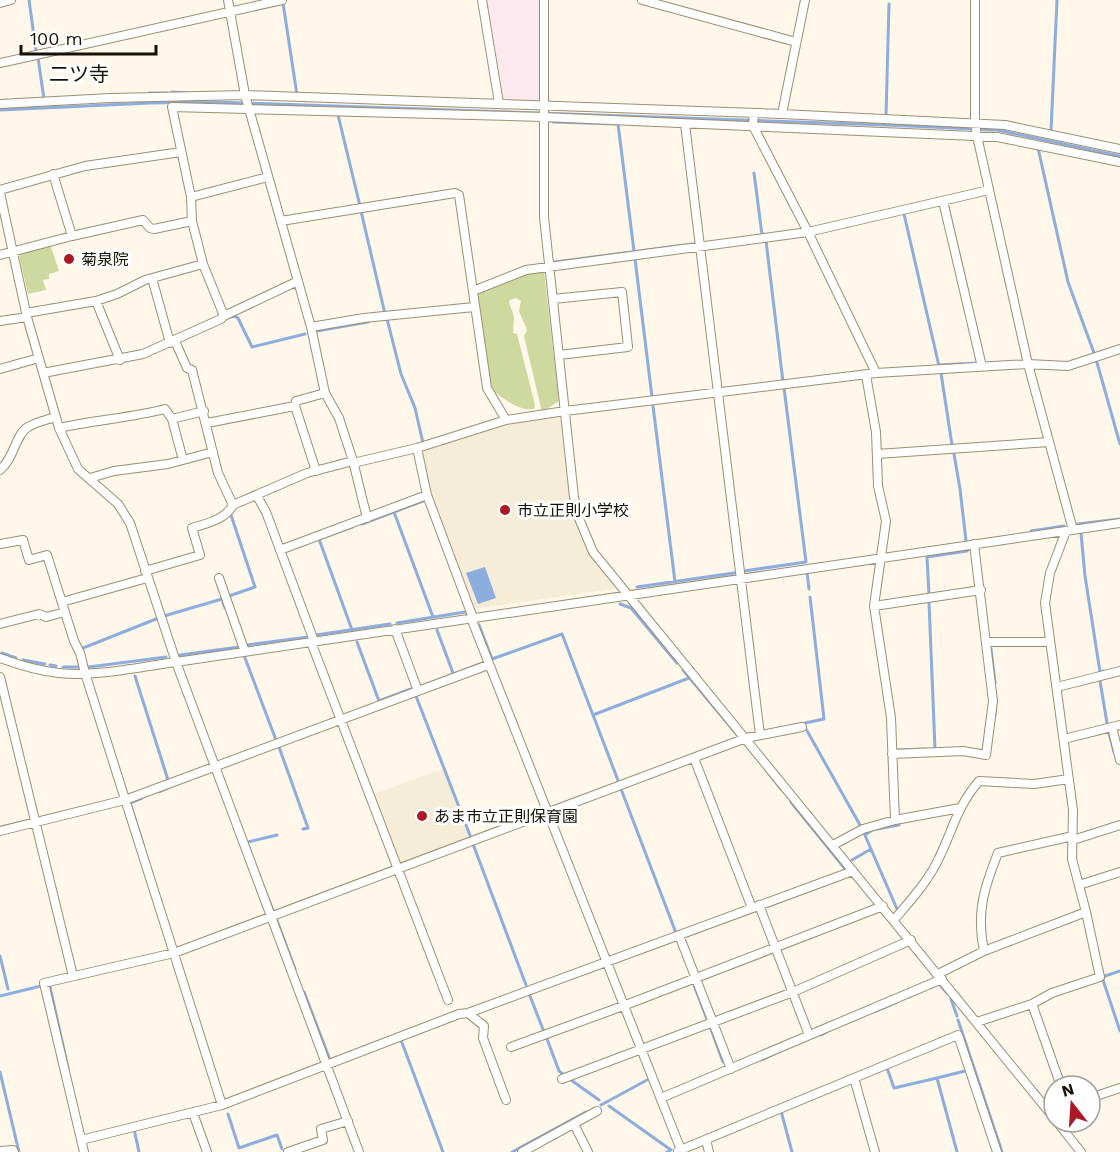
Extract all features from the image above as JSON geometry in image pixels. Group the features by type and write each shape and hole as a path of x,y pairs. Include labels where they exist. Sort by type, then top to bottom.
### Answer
{"street":[{"path":"0,3 11,0"},
{"path":"228,0 247,102 311,327 326,393 339,418 367,518"},
{"path":"0,63 282,0"},
{"path":"482,0 499,103"},
{"path":"544,0 544,217 574,497 578,516 593,552 1042,1101"},
{"path":"642,0 796,42"},
{"path":"782,114 805,0"},
{"path":"975,0 976,130 1028,364 1070,530 1048,582 1045,603 1073,810 1072,860 1100,977 1052,993 1032,1004 976,1022"},
{"path":"0,104 110,98 543,111 976,130 1005,125 1120,149"},
{"path":"224,316 203,264 192,221 191,197 172,107 247,102 499,103 543,111 685,124 753,120 782,114 976,130 997,137 1120,162"},
{"path":"753,120 876,374"},
{"path":"685,124 760,735"},
{"path":"182,152 85,166 0,192 3,221 14,252 26,315 59,428 78,470 90,478 125,512 176,662 359,1152"},
{"path":"53,174 72,236"},
{"path":"191,197 268,177"},
{"path":"472,291 526,270 808,232 988,190"},
{"path":"281,221 455,193 459,195 487,388 506,420"},
{"path":"943,201 982,367"},
{"path":"0,255 143,220 154,229 192,221"},
{"path":"0,321 96,301 152,278 203,264"},
{"path":"152,278 173,342 187,369 192,370 218,473 233,505"},
{"path":"43,373 143,354 221,320 224,316 298,281"},
{"path":"553,300 622,292 628,347 559,355"},
{"path":"96,301 120,360"},
{"path":"311,327 364,318 474,307"},
{"path":"62,602 200,555 192,528 221,518 229,513 233,505 307,473 417,448 506,420 876,374 1028,364 1068,366 1120,349"},
{"path":"0,369 39,358"},
{"path":"866,375 876,432 878,486 886,521 874,606 891,718 896,820"},
{"path":"316,471 295,406 296,401 326,393"},
{"path":"207,423 295,406"},
{"path":"59,428 86,421 117,419 165,409 172,419 183,460"},
{"path":"172,419 204,411"},
{"path":"0,470 9,462 20,435 27,427 55,417"},
{"path":"877,454 1049,442"},
{"path":"417,448 426,495 488,665 640,1051 661,1098 679,1151 958,1035 997,1152"},
{"path":"90,478 114,471 168,464 213,452"},
{"path":"280,550 426,495"},
{"path":"257,496 266,512 448,1000"},
{"path":"0,658 59,673 85,673 245,652 629,596 741,577 1120,523"},
{"path":"0,544 23,540 29,560 47,555 222,1105"},
{"path":"892,754 963,751 986,755 993,701 974,544"},
{"path":"219,578 245,652"},
{"path":"874,606 981,590"},
{"path":"0,624 39,614 46,617 65,612"},
{"path":"396,629 418,691"},
{"path":"987,642 1050,642"},
{"path":"0,831 125,800 488,665"},
{"path":"1057,687 1120,671"},
{"path":"0,677 73,976"},
{"path":"1064,739 1116,726 1120,760"},
{"path":"84,1152 44,983 174,953 746,738 802,727"},
{"path":"694,758 755,907 776,948 809,1035"},
{"path":"894,920 922,886 937,862 965,797 979,781 1034,784 1068,779"},
{"path":"833,845 863,829 896,820 960,808"},
{"path":"984,951 980,931 984,888 998,853 1073,838 1120,825"},
{"path":"81,1140 222,1105 459,1014 468,1013 606,963 853,871"},
{"path":"1079,885 1120,872"},
{"path":"512,1047 883,906"},
{"path":"661,1098 940,976 984,951 1086,912"},
{"path":"679,935 731,1069"},
{"path":"562,1079 793,992 911,940"},
{"path":"1032,1004 1057,1074"},
{"path":"468,1013 484,1026 483,1038 506,1100"},
{"path":"854,1078 875,1152"},
{"path":"1102,1094 1120,1088"},
{"path":"528,1151 597,1111"},
{"path":"193,1113 207,1152"},
{"path":"288,1152 322,1140 321,1129 348,1121"},
{"path":"574,1124 588,1152"},
{"path":"1067,1134 1081,1152"},
{"path":"706,1140 709,1152"},
{"path":"0,1151 13,1150 14,1152"}],"shaded area":[{"path":"487,0 539,0 539,101 504,101"},
{"name":"市立正則小学校","path":"557,416 562,420 574,515 592,556 616,584 613,589 474,609 431,494 422,452 424,449 491,428"},
{"name":"あま市立正則保育園","path":"443,769 470,838 403,864 399,862 374,794"}],"green space":[{"path":"50,244 59,271 49,274 49,279 43,280 46,290 28,294 20,252"},
{"path":"544,272 559,401 542,412 524,336 527,330 519,311 521,301 516,298 509,302 514,317 513,333 517,334 535,405 534,409 517,406 492,390 478,294 527,274"}],"water":[{"path":"485,567 496,598 478,604 466,573"}],"waterway":[{"path":"29,0 36,51"},
{"path":"1051,131 1057,0"},
{"path":"283,3 297,95"},
{"path":"888,116 886,116 889,4"},
{"path":"38,58 44,99"},
{"path":"172,92 188,93"},
{"path":"149,93 167,93"},
{"path":"0,110 215,102 886,125 997,130 1120,156"},
{"path":"338,115 360,206"},
{"path":"553,122 618,124 634,251"},
{"path":"1038,148 1068,282 1094,353"},
{"path":"754,173 762,235 764,234"},
{"path":"948,207 968,293"},
{"path":"361,211 385,314"},
{"path":"904,214 939,366"},
{"path":"766,241 783,382"},
{"path":"555,262 693,244"},
{"path":"635,259 652,397"},
{"path":"231,317 238,318 252,347 305,334"},
{"path":"387,319 401,374 415,408 423,443"},
{"path":"317,331 368,322"},
{"path":"1096,359 1120,444"},
{"path":"939,365 976,363"},
{"path":"941,373 952,445"},
{"path":"744,571 806,562 784,388"},
{"path":"653,406 675,582"},
{"path":"954,454 966,541"},
{"path":"362,524 423,501"},
{"path":"394,512 433,617"},
{"path":"229,596 255,587 231,515"},
{"path":"1078,524 1120,519"},
{"path":"1031,531 1064,526"},
{"path":"352,527 319,539 352,630"},
{"path":"1081,533 1085,576 1100,672 1104,671"},
{"path":"929,595 927,557 967,551"},
{"path":"807,572 809,589"},
{"path":"637,587 734,573"},
{"path":"805,723 824,719 810,597"},
{"path":"164,616 222,599 225,608"},
{"path":"929,602 935,749"},
{"path":"620,604 631,608 677,663"},
{"path":"397,623 465,612"},
{"path":"83,648 156,619"},
{"path":"316,635 390,624"},
{"path":"479,625 492,659 562,634 619,783"},
{"path":"437,630 453,673"},
{"path":"247,645 308,637"},
{"path":"357,642 379,701 411,689"},
{"path":"180,655 239,647"},
{"path":"991,649 995,683"},
{"path":"2,653 16,658"},
{"path":"89,667 166,657"},
{"path":"245,658 276,740"},
{"path":"23,660 45,664"},
{"path":"422,686 483,663"},
{"path":"50,665 56,666"},
{"path":"63,667 80,667"},
{"path":"683,670 739,737"},
{"path":"135,676 168,780"},
{"path":"593,715 689,678"},
{"path":"1100,681 1107,723"},
{"path":"416,696 471,838"},
{"path":"995,715 996,698"},
{"path":"806,729 860,825"},
{"path":"1109,733 1114,752"},
{"path":"279,747 308,828 303,829"},
{"path":"897,750 925,749"},
{"path":"767,771 781,789"},
{"path":"159,792 168,788"},
{"path":"621,789 676,933"},
{"path":"142,798 130,803 143,844"},
{"path":"791,802 846,870"},
{"path":"865,835 872,830 899,825"},
{"path":"864,833 897,909"},
{"path":"248,842 277,835"},
{"path":"473,844 526,985"},
{"path":"249,847 252,856"},
{"path":"852,860 871,849"},
{"path":"262,883 274,913"},
{"path":"276,918 295,969"},
{"path":"0,956 8,989"},
{"path":"1120,971 1102,977 1120,1031"},
{"path":"930,988 939,984 947,993"},
{"path":"694,985 707,1019"},
{"path":"0,996 41,986"},
{"path":"50,987 68,1068"},
{"path":"909,997 925,990"},
{"path":"304,992 330,1060 333,1059"},
{"path":"530,996 544,1032"},
{"path":"951,999 957,1016"},
{"path":"876,1011 897,1002"},
{"path":"958,1020 1002,1152"},
{"path":"711,1029 723,1062"},
{"path":"821,1035 830,1030"},
{"path":"547,1039 559,1071 563,1074"},
{"path":"401,1040 443,1152"},
{"path":"761,1060 774,1054"},
{"path":"884,1069 887,1068 894,1088 937,1078 957,1152"},
{"path":"937,1078 965,1071"},
{"path":"0,1072 19,1152"},
{"path":"571,1080 599,1100"},
{"path":"601,1105 647,1080"},
{"path":"609,1106 671,1150 667,1152"},
{"path":"781,1111 792,1152"},
{"path":"512,1152 586,1112"},
{"path":"228,1114 239,1148 277,1135 282,1149"},
{"path":"134,1129 139,1152"}],"place":[{"name":"菊泉院","path":"69,259"},
{"name":"市立正則小学校","path":"505,510"},
{"name":"あま市立正則保育園","path":"422,816"}],"district":[{"name":"二ツ寺","path":"79,74"}]}
